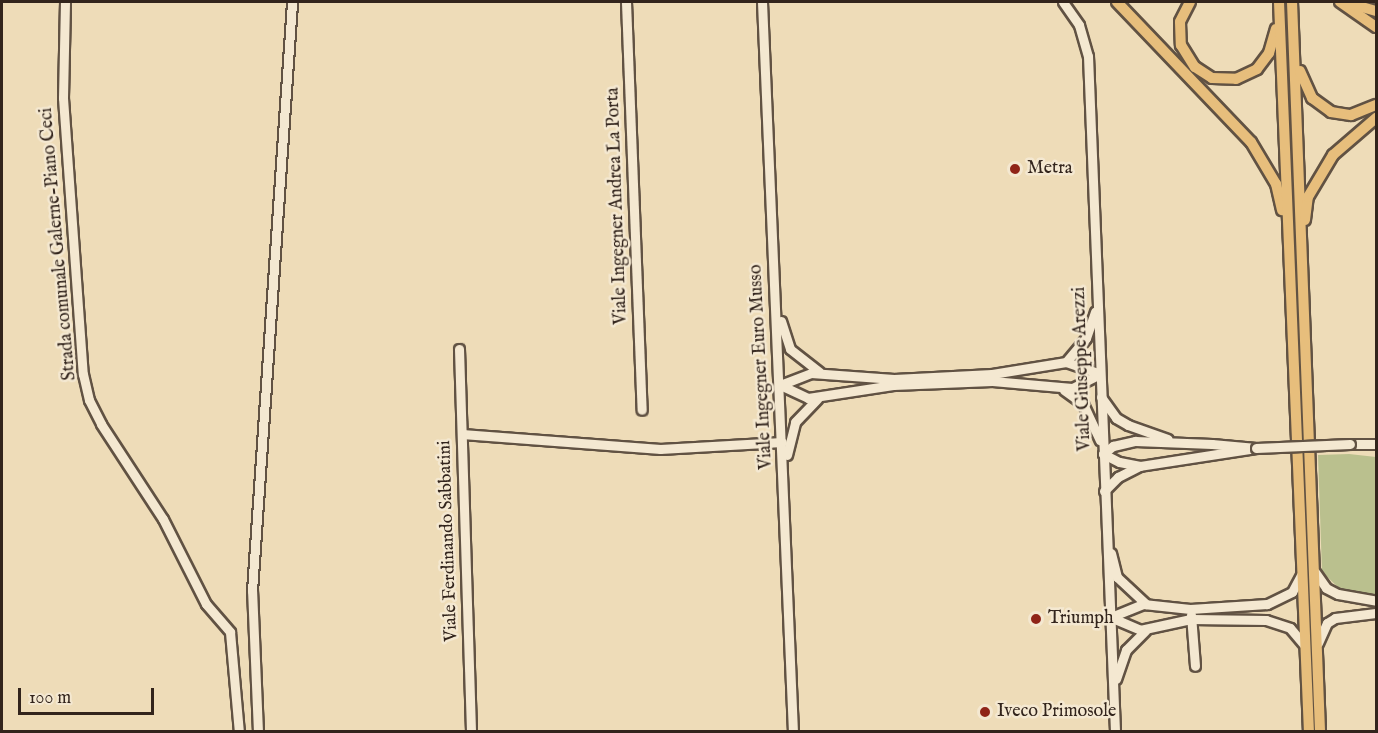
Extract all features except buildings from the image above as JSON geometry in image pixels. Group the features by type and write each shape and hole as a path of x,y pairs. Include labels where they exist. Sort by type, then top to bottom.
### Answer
{"main road":[{"path":"1117,2 1259,153 1280,196 1296,277"},
{"path":"1190,2 1180,22 1181,45 1194,67 1221,79 1244,77 1264,61 1273,44 1279,5"},
{"path":"1292,2 1296,277"},
{"path":"1342,2 1377,11"},
{"path":"1342,2 1377,27"},
{"path":"1279,5 1296,277 1311,647 1309,732"},
{"path":"1294,49 1306,90 1324,108 1351,115 1377,105"},
{"path":"1296,277 1308,197 1333,156 1377,118"},
{"path":"1311,647 1320,732"}],"street":[{"name":"Strada comunale Galerne-Piano Ceci","path":"65,2 63,98 83,374 89,400 163,519 206,604 230,632 239,732"},
{"path":"258,732 251,647 252,581 292,2"},
{"name":"Viale Ingegner Andrea La Porta","path":"626,2 642,410"},
{"name":"Viale Ingegner Euro Musso","path":"762,2 793,732"},
{"name":"Viale Giuseppe Arezzi","path":"1067,5 1079,24 1088,56 1115,732"},
{"path":"775,292 790,350 807,366 824,374"},
{"path":"1066,362 1086,338 1098,304"},
{"name":"Viale Ferdinando Sabbatini","path":"459,350 471,732"},
{"path":"780,385 802,374 894,379 981,375 1066,362 1100,374"},
{"path":"780,385 800,396 819,397 893,385 970,382 1024,382 1062,388 1082,386 1100,374"},
{"path":"1062,388 1086,409 1103,450 1119,462 1140,466"},
{"path":"1100,395 1116,418 1158,437 1256,448"},
{"path":"784,488 789,434 802,410 819,397"},
{"path":"462,434 660,449 782,442"},
{"path":"1103,450 1135,441 1212,444"},
{"path":"1104,491 1118,477 1140,466 1256,448 1374,445"},
{"path":"1107,539 1117,577 1132,595 1151,606"},
{"path":"1113,690 1126,650 1141,633 1191,614 1272,603 1292,592 1308,571 1326,588 1338,594 1377,601"},
{"path":"1110,617 1134,605 1191,614 1277,621 1295,632 1311,647 1327,623 1335,618 1377,613"},
{"path":"1191,614 1195,666"},
{"path":"1110,617 1132,629 1152,628"}],"green space":[{"path":"1349,454 1376,457 1376,595 1340,589 1322,572 1318,455"}],"place":[{"name":"Metra","path":"1015,169"},
{"name":"Triumph","path":"1036,619"},
{"name":"Iveco Primosole","path":"985,712"}]}
